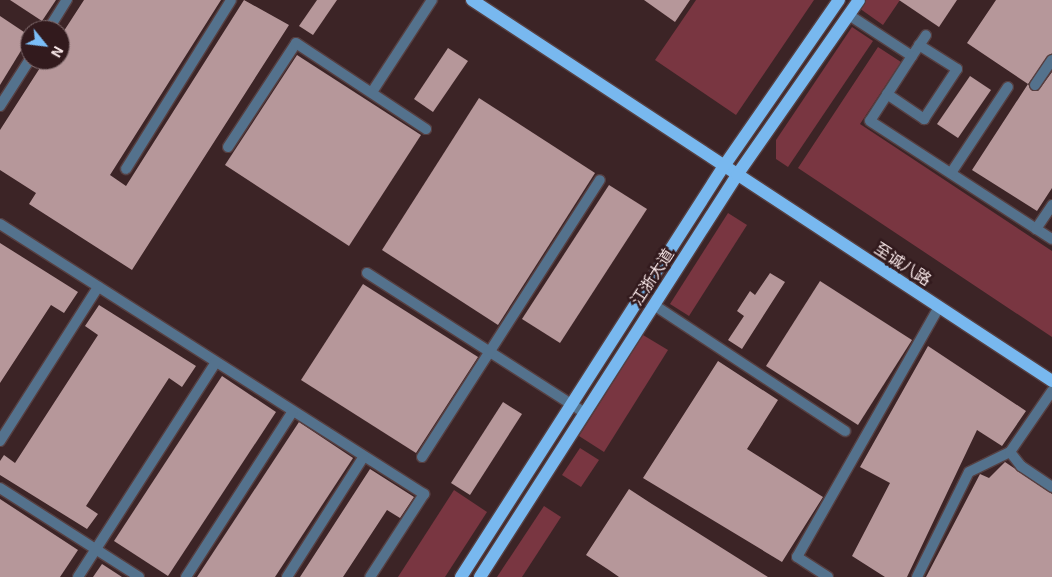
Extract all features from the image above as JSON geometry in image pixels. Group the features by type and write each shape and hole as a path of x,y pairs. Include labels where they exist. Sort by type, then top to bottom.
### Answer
{"main road":[{"name":"至诚八路","path":"472,0 1052,381"},
{"name":"江浙大道","path":"461,577 724,166 839,0"},
{"name":"江浙大道","path":"480,577 737,175 859,0"}],"lane":[{"path":"55,20 68,0"},
{"path":"126,168 230,0"},
{"path":"372,92 432,0"},
{"path":"849,15 912,56"},
{"path":"926,35 870,121 1052,239"},
{"path":"228,147 296,43 426,129"},
{"path":"887,94 924,119 957,70 919,45"},
{"path":"1036,85 1052,60"},
{"path":"0,106 23,70"},
{"path":"951,174 1008,87"},
{"path":"422,457 600,180"},
{"path":"1036,229 1052,205"},
{"path":"0,224 424,494 370,577"},
{"path":"367,273 585,413"},
{"path":"0,441 98,287"},
{"path":"654,305 845,431"},
{"path":"828,577 797,557 939,307"},
{"path":"78,577 216,362"},
{"path":"917,577 969,472 1010,452 1052,391"},
{"path":"186,577 293,410"},
{"path":"1010,452 1021,466 1052,487"},
{"path":"287,577 364,456"},
{"path":"0,488 140,577"}],"shaded area":[{"path":"696,0 814,0 736,115 655,60"},
{"path":"864,0 900,0 883,25 859,8"},
{"path":"852,27 873,41 788,167 776,159 776,140"},
{"path":"878,47 901,62 860,124 1052,251 1052,337 798,168"},
{"path":"728,213 747,225 689,316 670,304"},
{"path":"643,335 668,350 604,452 579,436"},
{"path":"580,448 599,460 581,487 562,475"},
{"path":"454,490 487,512 445,577 398,577"},
{"path":"544,506 561,517 522,577 497,577"}],"building":[{"path":"10,0 56,0 43,20"},
{"path":"84,0 221,0 110,175 126,186 244,0 289,25 132,270 29,204 36,193 0,170 0,130 39,70 70,70 70,22"},
{"path":"317,0 337,0 313,35 299,26"},
{"path":"644,0 690,0 675,22"},
{"path":"899,0 957,0 939,27"},
{"path":"996,0 1052,0 1052,53 1028,84 967,43"},
{"path":"0,16 20,29 20,52 0,85"},
{"path":"448,48 468,61 433,112 414,99"},
{"path":"297,55 421,135 349,246 225,165"},
{"path":"1052,72 1052,188 1037,211 972,170 1028,84 1031,90 1038,91"},
{"path":"970,76 991,90 958,138 937,124"},
{"path":"479,98 595,173 498,325 382,250"},
{"path":"609,185 647,209 560,343 522,319"},
{"path":"0,243 78,292 64,313 51,305 0,383"},
{"path":"770,273 785,282 742,349 728,340 744,316 737,311 750,291 755,295"},
{"path":"820,281 912,340 858,425 766,366"},
{"path":"363,284 478,357 416,453 301,380"},
{"path":"99,305 196,366 182,387 169,378 86,506 98,514 87,529 0,475 0,461 4,455 15,463 98,335 85,326"},
{"path":"928,346 1026,411 1002,446 977,430 907,577 885,577 852,556 890,483 860,467"},
{"path":"718,361 778,400 747,449 823,497 782,562 643,478"},
{"path":"222,376 276,412 168,576 114,541"},
{"path":"503,402 522,414 470,495 451,483"},
{"path":"299,422 353,458 275,577 197,577"},
{"path":"1005,462 1052,494 1052,577 926,577 980,474 989,478"},
{"path":"370,469 414,497 400,518 387,510 343,577 300,577"},
{"path":"629,489 768,577 619,577 586,555"},
{"path":"0,499 78,550 60,577 0,577"},
{"path":"102,564 122,577 93,577"}]}
